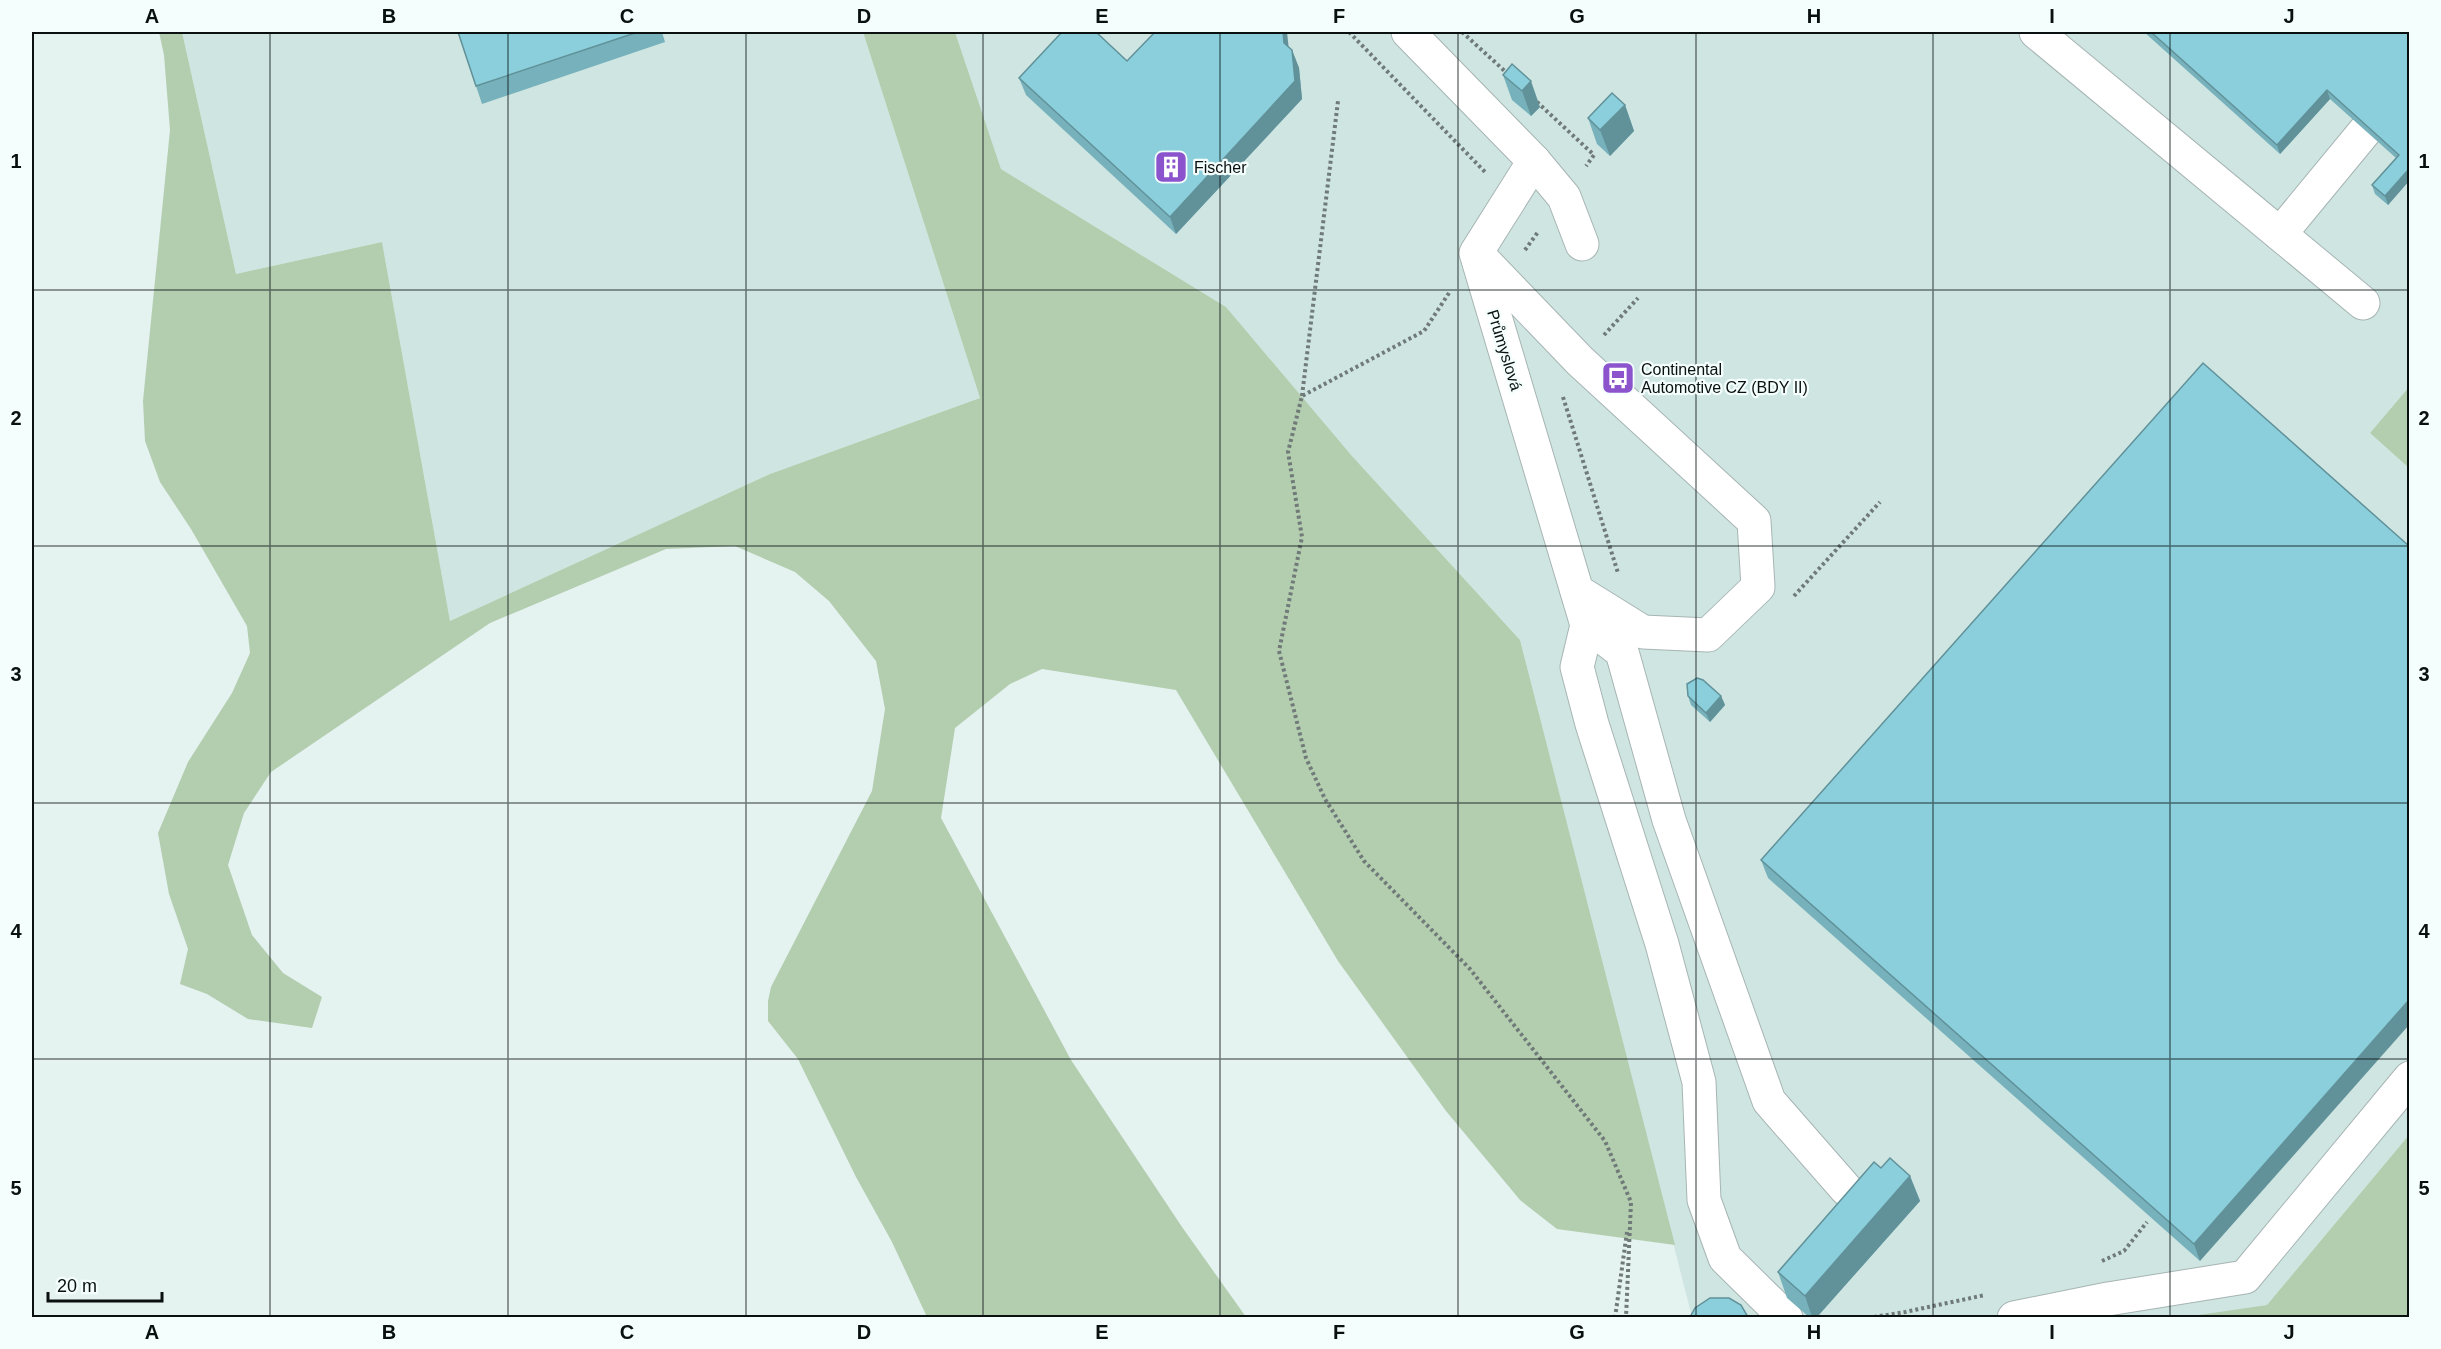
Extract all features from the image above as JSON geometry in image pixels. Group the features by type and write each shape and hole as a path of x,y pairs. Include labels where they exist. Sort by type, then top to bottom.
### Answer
{"street":[{"path":"1408,32 1534,161 1564,196 1582,244"},
{"path":"2036,32 2363,303"},
{"path":"2280,234 2365,131"},
{"path":"1534,161 1476,253 1580,361 1754,521 1758,587 1708,635 1643,632 1576,591"},
{"name":"Průmyslová","path":"1476,253 1587,625"},
{"path":"1786,1317 1725,1258 1704,1200 1699,1082 1662,944 1592,724 1577,666 1587,625 1622,652 1669,820 1769,1101 1846,1189"},
{"path":"2014,1317 2245,1277 2409,1078"}],"path":[{"path":"1349,32 1488,174"},
{"path":"1462,32 1512,78"},
{"path":"1529,94 1594,155 1585,168"},
{"path":"1338,100 1302,396 1288,452 1302,537 1279,651 1306,759 1325,799 1364,861 1470,969 1605,1141 1631,1202 1626,1317"},
{"path":"1302,396 1424,330 1476,253"},
{"path":"1602,338 1638,298"},
{"path":"1563,396 1618,575"},
{"path":"1790,601 1880,502"},
{"path":"1615,1317 1631,1202"}],"shaded area":[{"path":"182,32 863,32 980,398 770,474 450,621 382,242 236,274"},
{"path":"955,32 2409,32 2409,387 2370,433 2409,468 2409,1135 2267,1305 2185,1318 1692,1317 1520,640 1352,456 1226,307 1001,169"}],"green space":[{"path":"159,32 182,32 236,274 382,242 450,621 770,474 980,398 863,32 955,32 1001,169 1226,307 1352,456 1520,640 1675,1245 1557,1229 1520,1200 1446,1111 1338,961 1176,690 1042,669 1010,684 955,728 941,818 1071,1060 1182,1227 1246,1317 927,1317 892,1242 856,1177 798,1059 768,1021 771,987 872,791 885,709 876,661 829,601 795,572 735,546 666,549 490,623 271,772 244,813 228,865 252,935 283,973 322,997 312,1028 248,1019 207,994 180,984 188,949 169,894 158,833 188,762 232,693 250,653 247,626 191,529 160,482 145,441 143,401 170,130 164,55"},
{"path":"2409,387 2409,468 2370,433"},
{"path":"2409,1135 2409,1317 2185,1317 2267,1305"}],"building":[{"path":"458,32 638,32 476,86"},
{"name":"Fischer","path":"1062,32 1096,32 1127,61 1155,32 1283,32 1284,43 1292,50 1295,81 1170,217 1019,78"},
{"path":"2151,32 2409,32 2409,169 2385,196 2372,185 2399,155 2327,90 2277,145"},
{"path":"1512,64 1531,81 1522,91 1503,75"},
{"path":"1612,93 1625,105 1600,130 1588,118"},
{"path":"2203,363 2409,546 2409,1000 2194,1244 1761,860"},
{"path":"1697,678 1703,680 1721,696 1706,713 1688,696 1687,684"},
{"path":"1890,1158 1910,1176 1805,1296 1778,1272 1874,1162 1881,1168"},
{"path":"1710,1298 1729,1298 1741,1305 1748,1317 1690,1317 1695,1308"}],"place":[{"name":"Fischer","path":"1171,167"},
{"name":"Continental Automotive CZ (BDY II)","path":"1618,378"}]}
